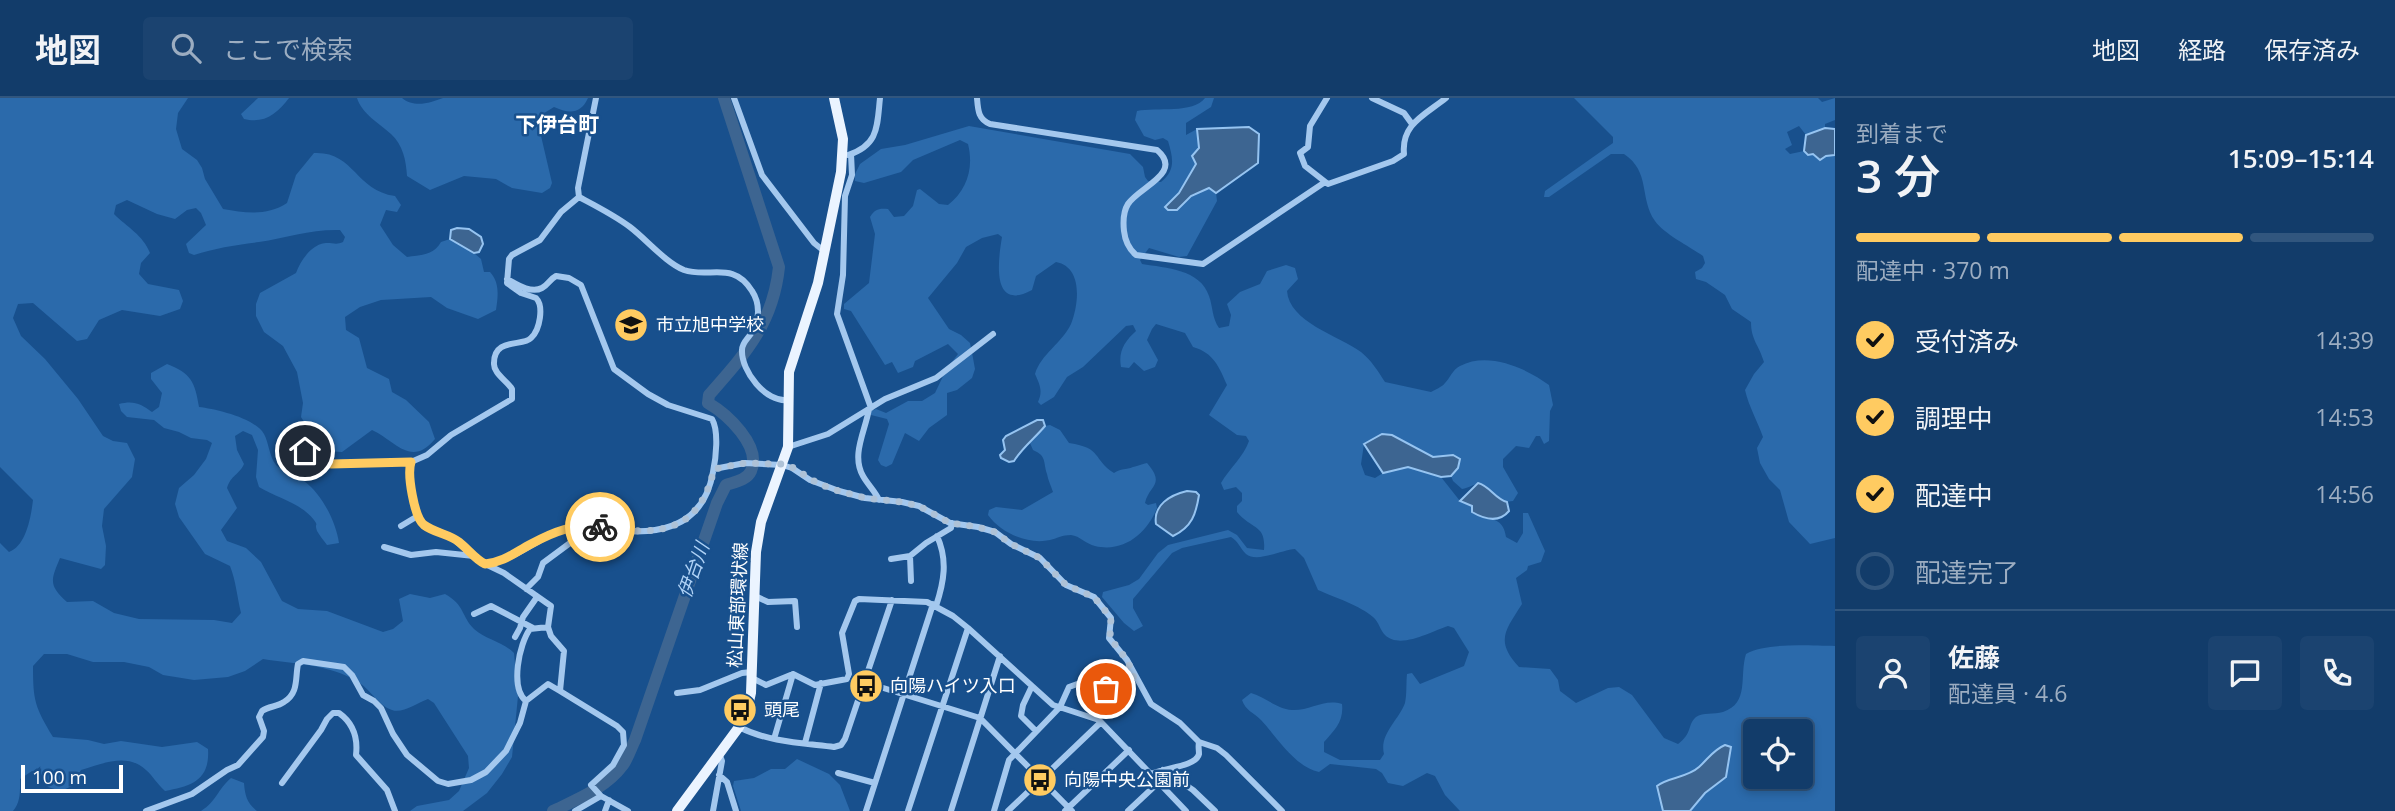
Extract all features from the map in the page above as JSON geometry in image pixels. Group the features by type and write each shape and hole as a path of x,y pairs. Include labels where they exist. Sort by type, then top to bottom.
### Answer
{"main road":[{"name":"松山東部環状線","path":"677,811 740,727 748,706 752,675 756,552 761,523 788,447 791,359 818,283 847,155 834,98"}],"street":[{"path":"579,197 578,188 596,98"},
{"path":"734,98 762,175 814,243 824,251"},
{"path":"879,500 861,474 858,463 858,453 870,409 837,314 843,275 845,195 852,175 847,155 865,148 872,140 877,129 880,98"},
{"path":"977,98 979,117 990,124 1157,150 1162,154 1165,160 1164,172 1134,197 1127,205 1124,215 1125,238 1136,255 1203,264 1325,182"},
{"path":"1327,98 1310,126 1308,147 1300,153 1305,166 1325,182 1333,184 1404,155 1405,133 1412,124 1446,98"},
{"path":"1372,98 1404,113 1412,124"},
{"path":"286,469 289,457 300,449 331,464 411,462 427,455 451,435 512,399 512,389 495,370 495,356 502,347 518,341 528,341 532,337 540,317 540,304 536,298 521,293 507,283 509,259 540,240 561,212 579,197"},
{"path":"579,197 628,225 685,270 726,272 746,284 754,293 758,313 757,323 741,351 752,378 777,399 788,400"},
{"path":"485,564 500,562 566,528 584,526 641,531 678,524 697,510 708,489 714,469 715,430 712,419 668,405 614,369 581,285 569,278 556,276 541,289 534,290 507,279"},
{"path":"788,447 828,434 885,399 936,378 993,334"},
{"path":"411,462 409,469 414,516 425,526 450,536 485,564 504,573 551,606 548,627 551,636 564,651 560,691"},
{"path":"714,469 745,463 782,464 792,467 819,484 865,498 919,506 953,523 995,532 1011,544 1040,558 1066,585 1094,597 1111,618 1110,638 1127,660 1151,704 1180,723 1199,742 1217,748 1226,755 1282,811"},
{"path":"401,526 414,516"},
{"path":"891,559 910,556 951,528 953,523"},
{"path":"526,589 538,577 542,563 570,544 584,526"},
{"path":"866,811 903,695 944,582 944,556 937,536"},
{"path":"384,547 411,555 436,552 474,556"},
{"path":"910,556 911,581"},
{"path":"755,596 768,602 795,601 797,627"},
{"path":"515,637 537,597"},
{"path":"677,693 700,690 742,673 752,675 766,685 793,674 811,684 847,679 849,674 842,633 855,601 859,598 934,605 968,628 1053,705 1101,722 1186,811"},
{"path":"740,727 752,734 774,739 834,747 843,743 892,600"},
{"path":"474,614 491,606 533,628 548,627"},
{"path":"526,701 520,692 518,656 525,636 533,628"},
{"path":"908,811 968,628"},
{"path":"951,811 1000,656"},
{"path":"146,811 192,794 245,759 263,737 264,731 259,717 262,711 284,703 290,697 297,685 298,664 303,661 344,667 352,675 363,695 381,708 393,734 408,755 438,781 447,784 480,777 495,763 506,751 520,723 526,701 543,685 548,684 623,732 624,745 613,765 592,785 600,795 628,811"},
{"path":"774,739 793,674"},
{"path":"994,811 1009,760 1060,706 1069,687 1080,683 1115,693 1134,676"},
{"path":"864,682 981,718 1069,810 1129,750"},
{"path":"805,743 821,683"},
{"path":"1032,686 1021,716 1036,731"},
{"path":"282,783 327,719 332,713 339,713 354,730 356,755 387,790 395,811"},
{"path":"1008,811 1101,722"},
{"path":"1151,774 1188,764 1199,753 1199,742"},
{"path":"713,811 722,758 719,753"},
{"path":"1163,769 1194,790 1215,811"},
{"path":"838,773 875,783"},
{"path":"719,775 727,782 736,811"},
{"path":"1128,811 1159,782"},
{"path":"575,811 600,795"},
{"path":"605,811 609,800"}],"shaded area":[{"path":"0,98 188,98 178,113 176,129 182,149 197,160 223,209 256,212 272,210 287,203 296,175 314,153 327,154 347,164 371,186 395,196 401,205 397,212 386,210 380,225 393,245 407,257 431,252 441,242 450,239 481,259 484,272 490,272 493,276 498,290 496,310 478,319 447,308 431,297 381,300 360,307 345,317 346,330 359,338 367,368 389,379 392,392 406,400 429,422 435,439 426,447 411,452 372,430 342,452 327,451 316,441 301,417 303,403 297,372 283,346 264,332 256,316 260,293 296,273 306,256 317,246 343,242 345,237 340,230 309,232 194,255 189,253 186,244 206,225 196,208 187,210 175,219 127,200 116,205 114,214 139,236 150,253 141,263 139,274 148,284 179,290 183,301 180,309 160,316 122,310 99,320 87,339 77,341 33,303 18,304 13,318 21,336 45,359 78,399 103,436 127,443 135,459 132,477 104,509 102,526 106,546 105,565 101,569 60,558 53,582 61,596 67,602 93,601 114,613 139,619 214,620 232,623 241,613 230,566 205,554 179,517 175,504 179,488 194,475 206,459 212,443 164,428 154,420 127,417 119,404 129,402 152,412 159,407 162,393 151,379 151,373 167,364 175,367 190,380 196,391 199,407 234,415 259,428 266,438 276,465 311,487 331,518 339,543 327,545 309,514 259,487 256,477 258,450 252,435 243,431 235,436 237,450 244,464 227,488 237,508 221,530 227,541 246,548 261,562 282,601 298,609 327,611 383,632 393,629 403,621 399,599 410,594 430,598 445,594 460,606 474,629 514,653 518,696 512,757 487,793 463,811 410,811 417,806 449,800 459,791 469,768 468,756 434,703 428,699 396,711 383,705 362,685 347,676 312,666 263,659 245,671 228,677 194,680 163,675 149,667 124,662 93,662 67,654 44,654 33,666 34,688 39,711 53,737 104,744 121,741 162,747 197,742 208,749 206,768 191,784 165,791 146,770 131,762 114,761 81,770 72,786 61,791 48,787 41,774 32,771 20,779 19,800 13,811 0,811 0,543 9,552 20,544 29,522 33,500 0,467"},
{"path":"258,98 289,98 280,109 264,119 244,119 241,114"},
{"path":"357,98 402,98 417,104 443,98 588,98 578,110 565,111 554,107 541,115 538,123 552,183 550,188 542,193 512,188 496,179 464,176 430,190 407,176 405,159 398,143 367,114"},
{"path":"1205,98 1214,98 1211,107 1186,123 1186,135 1197,129 1199,148 1196,164 1179,193 1177,210 1191,196 1209,188 1216,193 1217,201 1187,256 1179,257 1149,248 1140,260 1142,264 1181,271 1198,280 1209,296 1219,328 1229,326 1231,315 1227,304 1240,292 1260,284 1267,271 1286,265 1295,268 1298,279 1287,291 1296,311 1316,327 1361,352 1385,382 1431,392 1444,384 1458,367 1482,360 1518,368 1549,385 1553,405 1550,411 1549,441 1544,444 1540,436 1536,436 1529,448 1516,446 1503,459 1503,467 1518,493 1513,501 1501,500 1483,484 1462,489 1451,476 1458,468 1441,456 1433,458 1392,435 1364,444 1361,464 1365,475 1375,478 1383,473 1408,467 1441,477 1460,501 1472,506 1481,517 1498,522 1506,537 1517,543 1523,533 1523,513 1528,513 1545,551 1541,562 1528,566 1527,570 1516,578 1522,604 1505,636 1507,650 1512,658 1519,667 1550,669 1558,680 1560,691 1576,703 1608,688 1619,687 1632,695 1664,738 1678,744 1686,736 1696,717 1723,712 1737,702 1742,688 1746,654 1777,646 1835,646 1835,811 1460,811 1445,795 1435,776 1427,773 1403,786 1388,783 1376,769 1330,764 1319,772 1302,764 1242,700 1251,693 1292,710 1329,703 1342,704 1340,720 1324,742 1324,752 1340,760 1380,760 1384,754 1384,740 1405,703 1407,674 1412,673 1420,684 1464,666 1469,652 1454,628 1448,626 1407,640 1391,639 1368,613 1318,590 1304,558 1295,549 1256,557 1246,554 1231,537 1182,548 1172,553 1133,599 1133,608 1143,626 1134,631 1124,623 1102,597 1103,592 1129,585 1139,579 1158,553 1168,545 1228,530 1237,535 1247,548 1264,550 1260,531 1237,512 1242,493 1236,487 1224,490 1221,483 1249,441 1246,436 1237,435 1209,415 1227,385 1215,362 1206,353 1193,347 1185,333 1156,324 1147,340 1158,360 1155,367 1144,371 1134,362 1129,368 1121,367 1123,347 1136,331 1133,325 1126,326 1083,367 1067,377 1054,397 1041,405 1038,402 1040,388 1035,374 1042,360 1071,324 1077,297 1075,279 1065,265 1056,262 1036,276 1032,290 1019,295 1009,294 1000,281 1002,237 998,234 982,238 966,247 957,263 928,298 949,329 970,343 975,369 972,378 957,390 947,393 947,415 929,428 919,441 905,433 892,464 886,467 881,465 878,460 889,424 887,419 871,415 871,411 876,409 886,413 908,401 922,401 935,393 946,370 958,354 948,344 915,361 913,367 898,373 892,362 885,365 851,311 844,309 844,304 869,283 875,234 870,217 872,214 888,209 894,217 904,216 913,206 917,190 920,189 939,204 948,205 960,193 967,178 970,153 968,144 960,140 913,160 901,172 864,183 855,181 860,164 881,149 905,145 969,126 1130,154 1143,167 1148,181 1161,182 1169,173 1172,163 1168,141 1144,136 1135,120 1137,111 1192,106"},
{"path":"1574,98 1818,98 1822,102 1835,98 1835,120 1825,124 1825,128 1806,135 1799,126 1787,132 1792,145 1785,149 1790,154 1804,151 1808,155 1835,155 1835,538 1810,544 1789,522 1780,490 1769,479 1760,463 1757,448 1763,437 1745,390 1764,362 1751,322 1732,309 1725,295 1706,282 1696,279 1695,272 1705,263 1703,256 1670,235 1655,221 1638,169 1632,161 1624,154 1611,154 1549,197 1544,197 1545,191 1613,143 1613,137"},
{"path":"1249,127 1259,134 1258,163 1216,193 1209,188 1191,196 1177,210 1168,210 1165,207 1179,193 1196,164 1192,156 1199,148 1197,129"},
{"path":"1825,128 1835,129 1835,155 1820,160 1804,151 1806,135"},
{"path":"469,229 481,237 483,244 479,252 474,253 450,239 451,230"},
{"path":"1037,420 1043,420 1045,426 1014,461 1001,458 1000,455 1005,450 1003,440 1006,436"},
{"path":"1050,425 1060,430 1069,443 1092,451 1114,473 1147,463 1153,470 1156,481 1145,503 1156,503 1157,508 1141,533 1125,544 1106,547 1092,545 1071,535 1042,541 1024,539 993,521 988,515 989,510 996,507 1022,510 1053,492 1043,457 1033,450 1030,443 1045,426"},
{"path":"1382,434 1392,435 1433,457 1453,455 1460,459 1458,468 1451,476 1441,477 1408,467 1383,473 1364,444"},
{"path":"1478,483 1507,502 1509,511 1505,515 1491,519 1481,516 1472,512 1472,506 1460,501"},
{"path":"1187,491 1199,495 1196,508 1189,524 1173,536 1156,524 1157,511 1169,498"},
{"path":"1725,745 1731,747 1726,777 1705,793 1690,811 1663,811 1657,786 1694,771"},
{"path":"797,759 829,774 840,785 850,811 741,811 733,786 734,781 754,778 771,769 785,769"},
{"path":"231,778 244,783 247,799 257,811 201,811 210,803"}],"waterway":[{"name":"伊台川","path":"553,811 600,786 625,762 717,503 726,485 744,479 751,471 752,451 747,441 733,423 708,403 709,395 745,352 764,322 776,287 779,267 724,98"}],"way so far":[{"path":"600,527 641,531 659,530 678,524 697,510 708,489 714,469 738,463 782,464 792,467 804,477 839,491 919,506 950,523 995,532 1011,544 1040,558 1066,585 1094,597 1109,614 1111,642 1127,660 1134,676 1115,693 1106,689"}],"place":[{"name":"市立旭中学校","path":"631,325"},
{"name":"向陽ハイツ入口","path":"866,686"},
{"name":"頭尾","path":"740,710"},
{"name":"向陽中央公園前","path":"1040,780"}],"district":[{"name":"下伊台町","path":"557,125"}],"route":[{"path":"305,451 331,464 411,462 410,487 420,520 425,526 461,543 485,564 507,559 566,528 600,527"}]}
